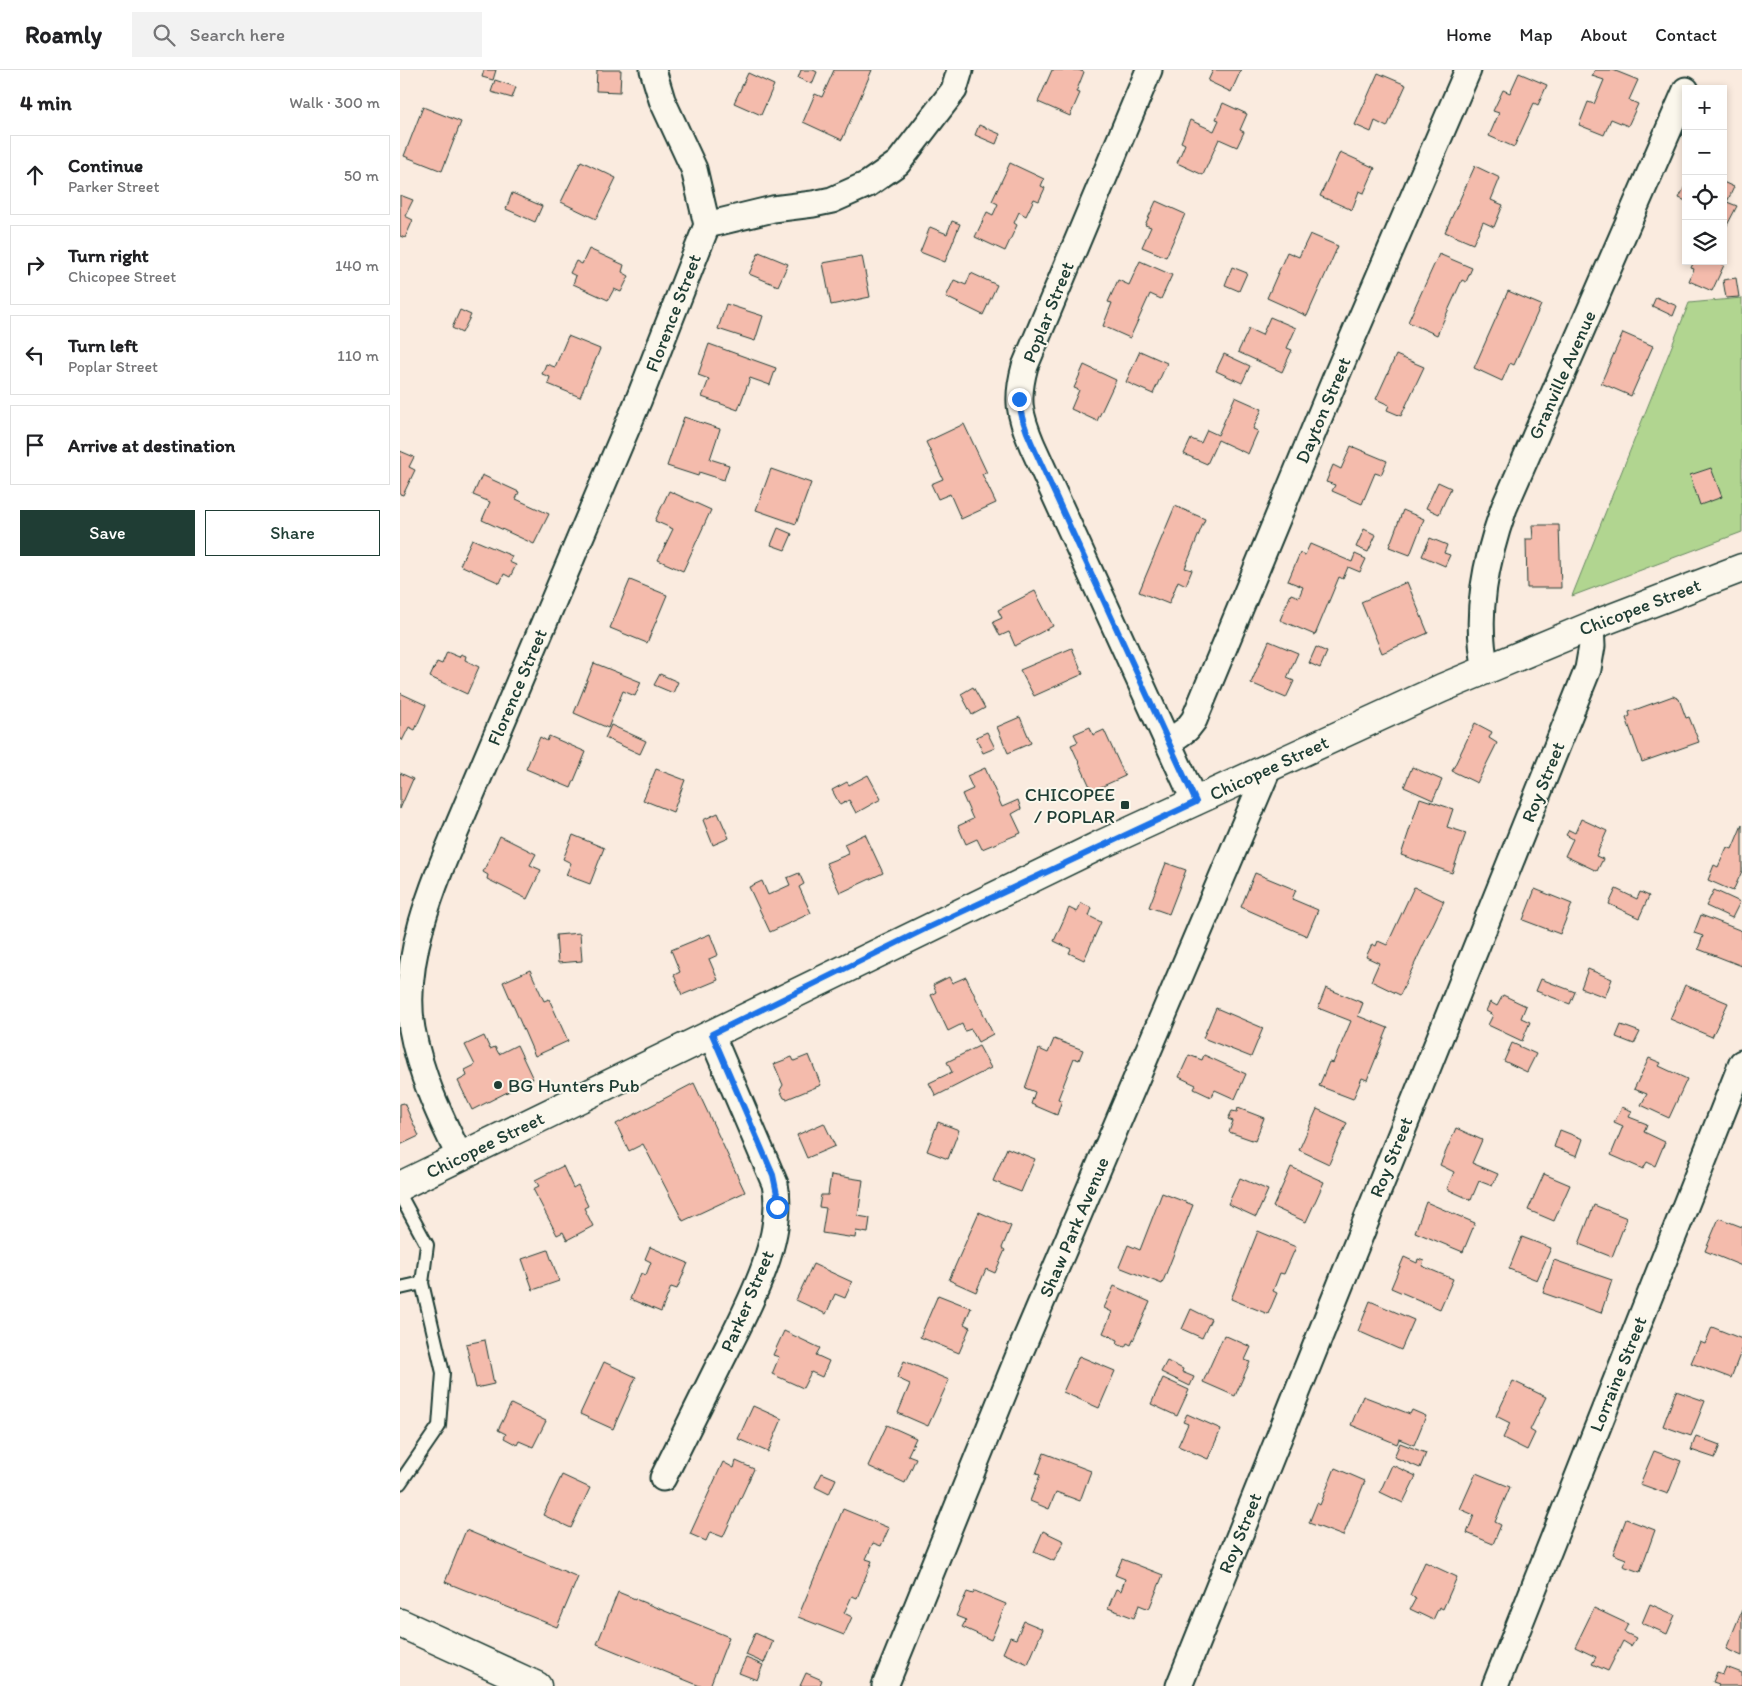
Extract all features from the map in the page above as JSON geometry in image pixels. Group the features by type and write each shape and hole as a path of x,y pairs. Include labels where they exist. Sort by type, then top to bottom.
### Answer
{"main road":[{"name":"Chicopee Street","path":"400,1186 962,912 1434,692 1590,626 1742,568"},
{"path":"400,1623 537,1686"}],"street":[{"path":"653,70 662,100 694,169 708,225 773,209 832,200 868,184 898,163 954,90 960,70"},
{"name":"Poplar Street","path":"1149,70 1025,366 1020,388 1019,410 1032,444 1196,802"},
{"name":"Dayton Street","path":"1169,742 1187,729 1194,720 1338,372 1468,70"},
{"name":"Granville Avenue","path":"1688,85 1695,70"},
{"name":"Granville Avenue","path":"1486,669 1481,641 1482,605 1491,546 1504,508 1682,99"},
{"name":"Florence Street","path":"460,1157 430,1091 411,1028 409,982 418,933 463,816 639,400 708,225"},
{"name":"Roy Street","path":"1179,1686 1588,669 1592,646 1590,626"},
{"name":"Shaw Park Avenue","path":"885,1686 1021,1350 1268,770"},
{"name":"Parker Street","path":"663,1478 750,1303 763,1270 775,1224 776,1184 712,1034"},
{"name":"Lorraine Street","path":"1495,1686 1742,1063"}],"lane":[{"path":"400,1195 427,1245 422,1283 443,1373 439,1426 400,1483"},
{"path":"400,1288 422,1283"}],"green space":[{"path":"1742,298 1742,532 1572,596 1689,303"}],"building":[{"path":"484,70 496,70 493,80 482,77"},
{"path":"597,70 621,70 620,92 596,91"},
{"path":"801,70 817,72 812,84 798,78"},
{"path":"834,70 872,70 842,140 803,122 815,94 822,97"},
{"path":"1052,70 1078,70 1084,72 1076,92 1080,93 1070,116 1038,102"},
{"path":"1213,70 1241,70 1231,92 1208,81"},
{"path":"1595,70 1613,70 1638,80 1629,100 1638,104 1628,126 1611,119 1604,135 1579,125 1588,102 1594,104 1604,80 1592,76"},
{"path":"748,73 774,85 761,115 734,103"},
{"path":"1378,73 1406,85 1387,127 1375,121 1371,132 1355,125"},
{"path":"1519,73 1547,85 1538,105 1534,103 1514,147 1489,136 1499,113 1493,111 1503,90 1510,93"},
{"path":"495,80 516,87 512,98 491,92"},
{"path":"1223,103 1247,114 1240,130 1244,132 1237,147 1219,139 1203,175 1177,163 1185,144 1181,142 1190,120 1214,131 1219,120 1216,119"},
{"path":"423,107 461,122 442,171 404,156"},
{"path":"979,125 1000,134 996,144 975,135"},
{"path":"1340,152 1375,168 1364,193 1359,191 1352,210 1320,196"},
{"path":"581,161 616,178 596,219 561,202"},
{"path":"1010,163 1044,179 1041,186 1045,188 1039,201 1034,199 1026,216 1019,212 1014,223 1017,225 1005,251 975,237 987,212 993,215 998,204 992,201"},
{"path":"1475,166 1500,178 1491,200 1503,205 1494,227 1483,222 1473,244 1445,232"},
{"path":"1727,184 1734,187 1727,202"},
{"path":"512,193 542,206 535,222 506,209"},
{"path":"400,195 413,200 405,216 413,220 405,238 400,236"},
{"path":"1156,201 1185,214 1166,257 1142,247 1151,227 1145,225"},
{"path":"1727,202 1737,206 1727,225"},
{"path":"952,221 960,224 945,262 920,252 930,227 947,234"},
{"path":"1310,234 1338,246 1307,316 1267,298 1287,252 1299,257"},
{"path":"589,249 624,265 622,272 629,276 621,292 614,289 608,300 573,284 576,276 570,273 576,261 582,264"},
{"path":"759,252 788,264 778,286 749,274"},
{"path":"1439,254 1472,268 1466,282 1462,280 1437,335 1408,322"},
{"path":"862,256 870,297 831,305 823,263"},
{"path":"1140,261 1172,275 1161,299 1150,294 1130,338 1103,326 1112,303 1108,302 1118,280 1129,285"},
{"path":"1692,265 1724,265 1712,291 1689,281 1694,269 1691,268"},
{"path":"1232,267 1247,273 1239,291 1225,285"},
{"path":"971,273 997,285 983,315 946,297 954,280 966,285"},
{"path":"1736,278 1739,297 1726,298 1723,280"},
{"path":"1508,291 1541,305 1514,365 1510,363 1502,381 1474,368"},
{"path":"1656,297 1677,306 1673,316 1652,306"},
{"path":"726,304 763,316 755,341 718,329"},
{"path":"460,310 471,315 462,333 452,328"},
{"path":"1270,317 1296,328 1287,348 1292,350 1282,372 1238,352 1249,329 1262,335"},
{"path":"1623,333 1653,346 1631,396 1601,383"},
{"path":"568,336 600,349 580,397 548,384 550,377 542,374 546,364 555,367"},
{"path":"709,344 776,368 770,385 750,378 738,410 702,397 709,379 698,375"},
{"path":"1140,351 1167,363 1153,394 1126,382"},
{"path":"1224,354 1250,366 1242,383 1216,371"},
{"path":"1396,355 1424,367 1401,416 1387,410 1389,405 1376,399"},
{"path":"1084,365 1116,380 1097,421 1071,409 1079,390 1074,388"},
{"path":"1235,397 1262,409 1253,429 1258,431 1248,454 1218,440 1207,464 1184,454 1191,439 1201,443 1207,430 1218,435"},
{"path":"684,417 720,429 710,459 729,465 724,480 699,472 698,476 667,466"},
{"path":"964,424 987,473 982,474 996,503 961,519 950,494 938,499 931,484 943,479 926,442"},
{"path":"1351,446 1387,461 1381,475 1375,473 1362,504 1332,491 1335,485 1326,482 1333,465 1341,469"},
{"path":"400,451 414,457 409,467 415,470 403,495 400,494"},
{"path":"1711,468 1722,497 1700,505 1690,475"},
{"path":"771,469 811,483 796,524 756,510"},
{"path":"482,475 519,492 516,499 549,514 534,544 482,520 490,502 473,495"},
{"path":"1438,482 1451,488 1439,514 1426,508"},
{"path":"669,491 711,510 683,571 658,560 673,529 655,521"},
{"path":"1175,506 1205,519 1185,568 1192,570 1186,585 1178,581 1169,604 1139,592"},
{"path":"1403,510 1424,519 1410,555 1389,547"},
{"path":"1532,525 1559,525 1561,588 1527,588 1526,539 1533,539"},
{"path":"778,528 792,534 785,550 771,545"},
{"path":"1364,529 1376,535 1368,552 1356,547"},
{"path":"1430,538 1447,545 1444,553 1450,555 1445,566 1422,556"},
{"path":"472,539 512,556 509,562 516,565 510,577 504,574 500,583 460,565"},
{"path":"1310,544 1352,562 1355,554 1366,559 1360,572 1348,567 1343,579 1339,577 1315,635 1280,620 1291,594 1299,597 1303,587 1288,581 1300,553 1305,555"},
{"path":"630,580 667,595 647,643 610,628"},
{"path":"1407,582 1428,633 1382,653 1361,602"},
{"path":"1035,591 1053,626 1015,646 1009,632 1000,636 993,622 1002,618 998,610"},
{"path":"1269,641 1298,653 1287,678 1294,681 1286,698 1251,683"},
{"path":"1316,647 1327,652 1320,668 1309,663"},
{"path":"1072,648 1083,674 1034,696 1020,670"},
{"path":"447,652 459,657 461,654 466,656 465,660 479,667 467,694 430,677 437,662 442,664"},
{"path":"594,663 641,682 635,696 623,691 608,728 574,713"},
{"path":"660,674 678,682 673,693 654,685"},
{"path":"973,687 985,708 972,715 961,694"},
{"path":"400,693 426,705 415,730 409,727 402,741 400,739"},
{"path":"1673,696 1679,699 1686,718 1689,717 1699,742 1642,762 1626,718 1630,716 1629,712"},
{"path":"1020,717 1031,743 1008,753 997,727"},
{"path":"1475,723 1492,732 1489,738 1497,743 1477,783 1452,771"},
{"path":"611,725 646,741 640,754 605,738"},
{"path":"1090,727 1093,735 1104,730 1125,776 1092,791 1071,745 1078,742 1074,734"},
{"path":"987,732 995,748 983,753 976,737"},
{"path":"549,736 586,752 571,788 526,769 540,737 547,741"},
{"path":"1412,767 1442,780 1433,800 1404,787"},
{"path":"985,768 1002,807 1018,800 1021,809 1012,814 1021,833 982,849 977,839 966,844 958,826 973,819 962,794 973,789 967,776"},
{"path":"656,769 685,780 673,812 643,800"},
{"path":"400,773 413,779 400,809"},
{"path":"868,775 881,799 856,813 849,800 840,805 832,790 847,782 849,785"},
{"path":"1420,798 1453,809 1447,827 1466,833 1452,873 1401,855"},
{"path":"718,813 729,838 713,845 703,820"},
{"path":"1581,819 1607,831 1596,856 1603,859 1597,871 1565,856 1573,839 1566,835 1569,830 1575,833"},
{"path":"1742,825 1742,871 1733,891 1708,880 1714,865 1718,867 1727,847 1732,849"},
{"path":"865,834 883,873 840,893 826,863 849,854 844,844"},
{"path":"573,835 604,848 590,884 566,875 571,863 563,859"},
{"path":"500,836 536,854 530,865 541,870 527,899 487,879 488,875 483,872"},
{"path":"1166,863 1186,870 1169,914 1149,907"},
{"path":"799,873 804,884 799,887 811,913 770,932 749,887 762,881 768,895 790,885 787,878"},
{"path":"1255,873 1296,890 1292,899 1318,910 1307,936 1241,907"},
{"path":"1414,887 1444,901 1400,995 1371,981 1379,963 1366,957 1372,944 1376,946 1378,941 1387,945"},
{"path":"1535,889 1572,904 1560,934 1523,920"},
{"path":"1616,889 1637,899 1640,892 1649,896 1639,918 1609,904"},
{"path":"1714,890 1740,902 1732,918 1706,906"},
{"path":"1081,903 1092,908 1089,916 1101,922 1084,960 1069,953 1071,949 1054,941 1069,908 1077,912"},
{"path":"1701,915 1742,931 1742,966 1698,949 1703,936 1694,933"},
{"path":"580,933 582,961 558,963 556,935"},
{"path":"710,934 718,955 709,959 718,980 682,995 674,975 680,972 671,950"},
{"path":"1588,969 1612,979 1605,997 1581,988"},
{"path":"530,970 544,1001 549,999 568,1041 535,1056 503,982"},
{"path":"949,977 952,983 966,977 993,1034 978,1042 971,1029 965,1031 962,1024 948,1031 931,995 936,992 933,985"},
{"path":"1541,979 1575,992 1570,1004 1536,991"},
{"path":"1685,985 1728,1003 1712,1037 1670,1019"},
{"path":"1326,988 1363,1003 1358,1016 1388,1028 1367,1080 1362,1078 1353,1099 1319,1086 1329,1062 1333,1063 1351,1021 1318,1008"},
{"path":"1503,995 1526,1006 1521,1018 1530,1022 1522,1041 1488,1025 1493,1015 1486,1011 1490,1002 1497,1006"},
{"path":"1216,1008 1263,1028 1251,1057 1203,1038"},
{"path":"1621,1025 1640,1032 1634,1044 1616,1037"},
{"path":"484,1036 490,1049 495,1047 499,1054 517,1045 533,1079 472,1110 458,1081 467,1076 465,1070 475,1065 465,1045"},
{"path":"1054,1039 1083,1050 1079,1060 1074,1058 1058,1099 1062,1100 1057,1115 1031,1104 1035,1092 1025,1088 1039,1049 1048,1053"},
{"path":"1512,1043 1536,1054 1527,1072 1504,1061"},
{"path":"979,1046 991,1068 936,1096 929,1083 952,1072 947,1062"},
{"path":"809,1055 821,1085 787,1099 784,1098 780,1090 783,1085 774,1064 792,1057 794,1061"},
{"path":"1189,1055 1202,1060 1204,1055 1246,1074 1235,1099 1215,1090 1211,1097 1194,1089 1196,1085 1179,1077"},
{"path":"1649,1058 1661,1063 1659,1066 1687,1079 1669,1118 1641,1105 1647,1094 1634,1089"},
{"path":"694,1083 745,1192 683,1221 643,1144 629,1151 616,1124"},
{"path":"404,1103 419,1136 400,1145 400,1104"},
{"path":"1622,1107 1632,1111 1629,1117 1647,1124 1644,1132 1665,1142 1655,1166 1647,1162 1643,1169 1611,1155 1623,1126 1614,1122"},
{"path":"1238,1108 1264,1118 1255,1141 1229,1132 1233,1121 1228,1119 1232,1111 1237,1112"},
{"path":"1317,1109 1347,1123 1329,1164 1299,1150"},
{"path":"938,1122 959,1130 948,1159 927,1151"},
{"path":"824,1123 835,1146 807,1158 797,1135"},
{"path":"1456,1128 1482,1140 1472,1163 1498,1174 1492,1186 1479,1181 1471,1200 1447,1189 1454,1172 1440,1165"},
{"path":"1560,1130 1583,1139 1577,1156 1554,1147"},
{"path":"1007,1148 1035,1159 1021,1192 993,1181"},
{"path":"563,1166 573,1188 578,1185 588,1206 584,1208 593,1226 567,1240 563,1232 557,1235 533,1189 539,1186 535,1180"},
{"path":"1291,1167 1324,1182 1306,1222 1273,1207"},
{"path":"1544,1174 1570,1185 1554,1221 1528,1210"},
{"path":"831,1175 863,1180 858,1216 870,1218 868,1233 856,1231 855,1238 822,1233 826,1208 819,1207 821,1195 828,1195"},
{"path":"1240,1178 1268,1190 1256,1217 1228,1204"},
{"path":"1162,1193 1193,1205 1162,1284 1119,1267 1128,1245 1140,1250"},
{"path":"1426,1202 1475,1223 1463,1252 1415,1232"},
{"path":"1594,1205 1627,1218 1612,1257 1579,1244"},
{"path":"979,1212 1011,1226 1002,1248 1005,1250 995,1273 986,1269 976,1292 949,1280"},
{"path":"1719,1218 1742,1227 1742,1266 1705,1251"},
{"path":"1258,1231 1296,1247 1284,1274 1280,1273 1273,1291 1277,1293 1268,1314 1231,1299"},
{"path":"1522,1237 1551,1248 1537,1280 1509,1269"},
{"path":"650,1247 688,1263 677,1289 671,1287 661,1312 630,1299 641,1273 646,1275 651,1262 645,1259"},
{"path":"548,1250 559,1281 533,1290 522,1259"},
{"path":"1404,1257 1417,1263 1418,1259 1424,1261 1422,1266 1453,1279 1440,1309 1391,1288"},
{"path":"1554,1260 1612,1280 1601,1313 1543,1293"},
{"path":"813,1264 852,1282 845,1298 835,1294 826,1314 796,1300"},
{"path":"1114,1286 1150,1302 1131,1345 1127,1343 1125,1347 1117,1344 1118,1340 1103,1333 1112,1312 1104,1308"},
{"path":"938,1295 971,1308 964,1324 970,1327 959,1353 920,1337"},
{"path":"1370,1301 1414,1320 1401,1350 1358,1331"},
{"path":"1191,1309 1211,1319 1202,1338 1182,1329"},
{"path":"1712,1327 1742,1339 1742,1349 1731,1378 1691,1363 1700,1342 1705,1344"},
{"path":"784,1331 820,1348 816,1355 829,1361 822,1377 811,1372 803,1388 772,1374 779,1357 773,1355"},
{"path":"1224,1335 1251,1347 1245,1360 1250,1362 1235,1396 1203,1382"},
{"path":"485,1340 494,1384 476,1388 466,1344"},
{"path":"1079,1356 1115,1371 1099,1408 1063,1392"},
{"path":"904,1361 949,1380 928,1426 898,1413 910,1384 897,1378"},
{"path":"1167,1361 1183,1369 1182,1372 1194,1377 1190,1386 1161,1372"},
{"path":"604,1362 636,1377 613,1429 580,1414"},
{"path":"1163,1378 1189,1390 1177,1416 1151,1404"},
{"path":"1513,1381 1546,1397 1530,1430 1535,1433 1527,1450 1503,1438 1510,1423 1496,1416"},
{"path":"1676,1391 1705,1401 1691,1436 1663,1426"},
{"path":"1363,1396 1410,1414 1412,1410 1426,1416 1414,1445 1399,1439 1397,1444 1351,1425"},
{"path":"511,1404 546,1421 533,1447 519,1441 517,1445 504,1438 506,1434 498,1430"},
{"path":"753,1406 782,1419 768,1452 738,1439"},
{"path":"1187,1414 1221,1429 1208,1459 1178,1446 1188,1424 1183,1422"},
{"path":"887,1425 916,1438 908,1455 916,1458 905,1483 868,1466"},
{"path":"1696,1436 1720,1445 1715,1458 1691,1450"},
{"path":"1400,1443 1426,1453 1420,1468 1394,1457"},
{"path":"1654,1451 1681,1461 1668,1494 1640,1484"},
{"path":"1044,1453 1091,1471 1080,1501 1056,1492 1049,1509 1030,1501 1040,1475 1036,1474"},
{"path":"736,1461 754,1469 723,1537 710,1532 706,1541 690,1534 723,1462 734,1468"},
{"path":"1392,1465 1416,1476 1403,1503 1380,1492"},
{"path":"1335,1468 1365,1481 1343,1536 1309,1523 1317,1503 1320,1505"},
{"path":"822,1473 836,1479 829,1494 815,1487"},
{"path":"1476,1473 1510,1487 1495,1522 1501,1525 1493,1544 1467,1533 1474,1515 1460,1509"},
{"path":"562,1475 590,1488 571,1528 543,1515"},
{"path":"843,1509 889,1528 881,1546 873,1543 866,1559 872,1561 857,1598 852,1596 844,1613 852,1617 844,1635 798,1617"},
{"path":"1626,1519 1655,1530 1640,1572 1623,1566 1626,1559 1613,1554"},
{"path":"466,1530 578,1577 557,1627 445,1582"},
{"path":"1043,1531 1064,1541 1054,1561 1034,1552"},
{"path":"1122,1559 1163,1575 1149,1609 1139,1605 1134,1618 1108,1608 1116,1589 1121,1591 1125,1579 1115,1575"},
{"path":"1425,1562 1457,1577 1443,1609 1439,1607 1433,1620 1410,1609 1416,1598 1410,1595"},
{"path":"975,1591 1006,1604 991,1640 962,1627 966,1620 956,1616 967,1592 973,1594"},
{"path":"618,1592 729,1637 710,1686 700,1686 597,1644"},
{"path":"1650,1604 1675,1615 1667,1634 1642,1623"},
{"path":"1594,1608 1628,1624 1624,1632 1636,1638 1631,1646 1623,1641 1608,1671 1592,1664 1596,1657 1575,1647"},
{"path":"1742,1610 1742,1656 1726,1649"},
{"path":"1024,1621 1043,1629 1028,1664 1003,1653 1010,1637 1016,1639"},
{"path":"755,1633 773,1641 764,1663 746,1655"},
{"path":"746,1658 763,1665 757,1680 739,1673"},
{"path":"1726,1667 1742,1673 1742,1686 1718,1686 1719,1684 1713,1682 1717,1672 1723,1674"},
{"path":"806,1673 822,1680 820,1685 823,1686 800,1686"}],"place":[{"name":"CHICOPEE / POPLAR","path":"1125,805"},
{"name":"BG Hunters Pub","path":"498,1085"}],"route":[{"path":"777,1207 776,1184 773,1175 712,1034 927,928 1196,802 1032,444 1022,421 1019,399"}]}
